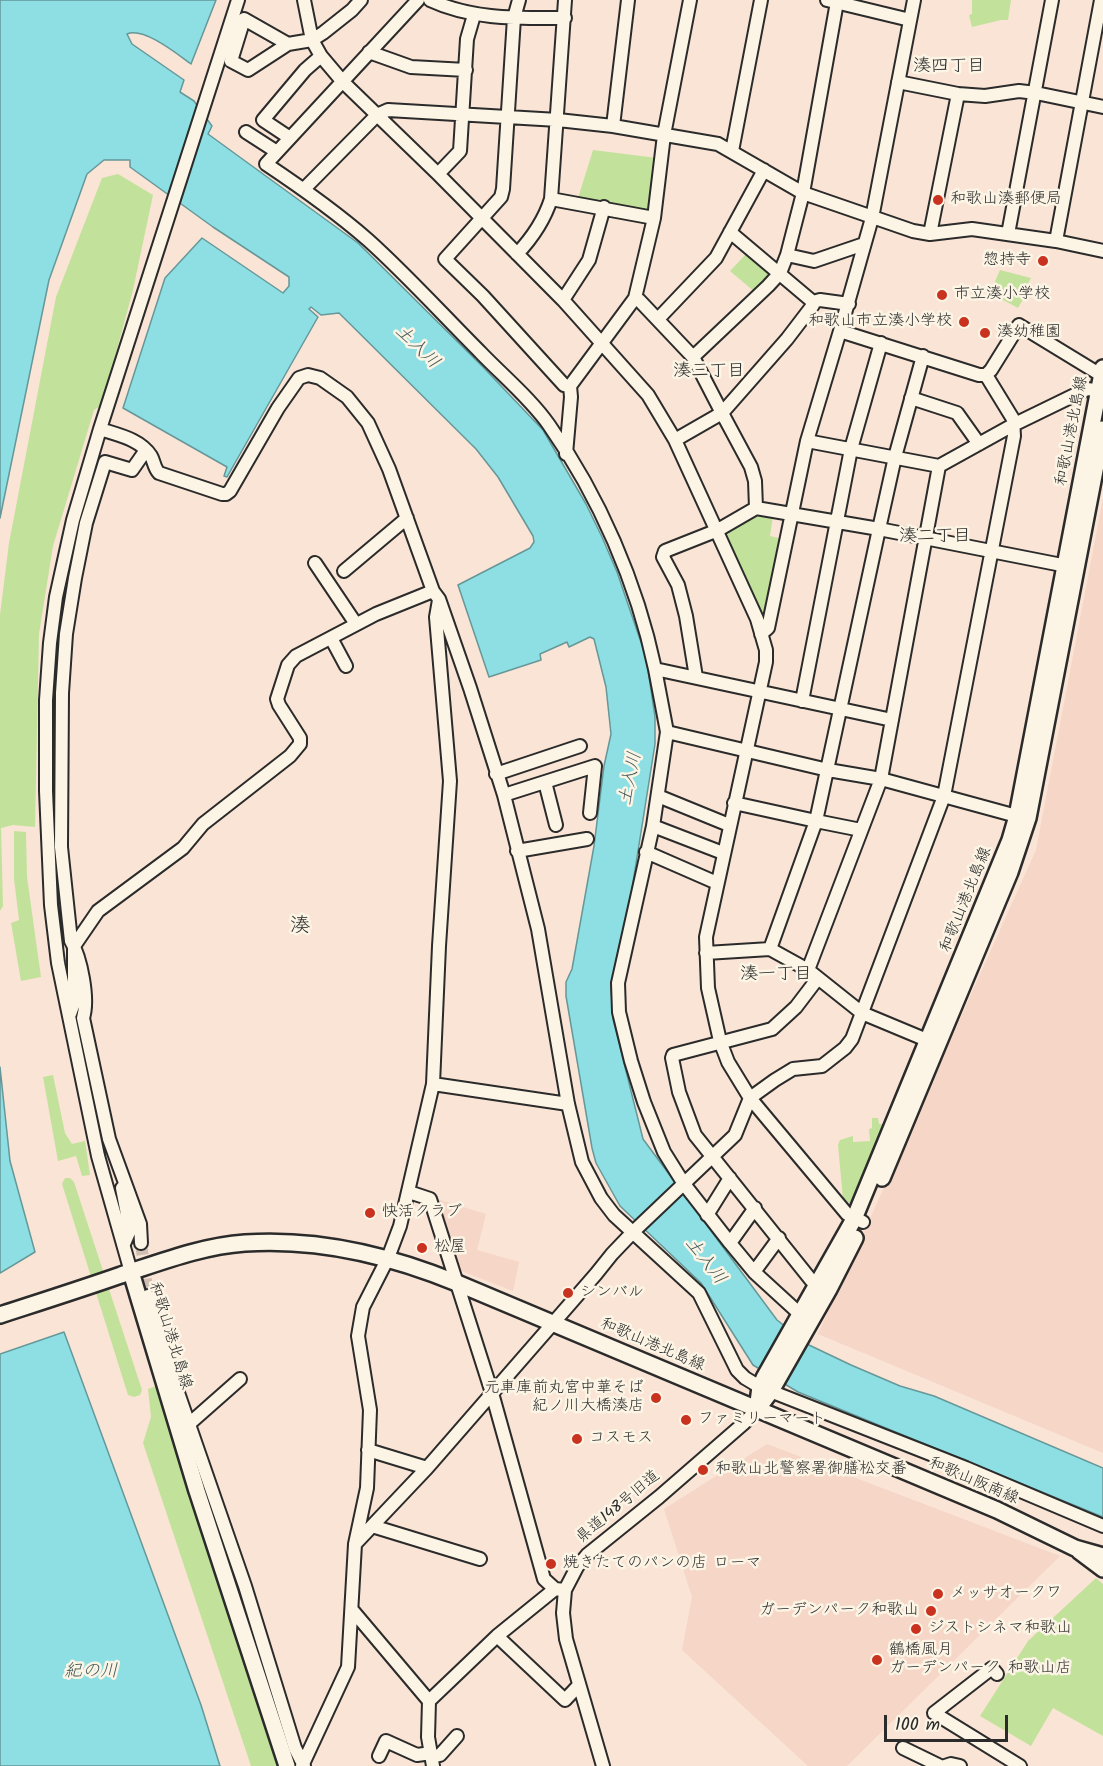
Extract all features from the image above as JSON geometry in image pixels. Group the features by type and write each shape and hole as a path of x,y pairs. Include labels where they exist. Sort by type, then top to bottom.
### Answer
{"main road":[{"name":"和歌山港北島線","path":"800,1324 835,1279 1023,817 1070,567 1103,372"},
{"name":"和歌山港北島線","path":"1070,567 1103,429"},
{"name":"和歌山港北島線","path":"287,1766 197,1491 144,1301 131,1272 197,1251 243,1243 326,1245 388,1258 457,1283 757,1410 767,1385 818,1285 858,1220"},
{"path":"0,1315 131,1272"},
{"name":"和歌山阪南線","path":"757,1410 998,1510 1075,1548 1103,1556"},
{"name":"和歌山阪南線","path":"1075,1548 1103,1569"}],"street":[{"path":"131,1272 99,1156 58,963 51,905 46,791 46,700 50,644 63,560 72,520 238,0"},
{"path":"304,0 312,40 321,56 343,82 563,300 648,395 675,440 718,530 757,619 766,650 766,662 706,937 708,988 720,1041 728,1062 750,1098 847,1214 858,1220"},
{"path":"288,44 244,19 231,61 248,70 288,44 312,40 352,10 361,0"},
{"path":"418,0 266,164 304,189 369,241 548,423 592,498 612,540 644,622 667,732 653,826 618,983 620,1012 631,1061 664,1152 682,1186 800,1324"},
{"path":"430,0 442,6 474,15 565,18"},
{"path":"519,0 514,18 501,197 445,260 483,296 564,385 570,386"},
{"path":"517,254 546,216 551,199 565,0"},
{"path":"613,126 628,0"},
{"path":"566,454 570,386 635,298 654,218 664,135 690,0"},
{"path":"732,151 761,0"},
{"path":"761,634 768,627 807,441 849,304 872,218 914,0"},
{"path":"1008,234 1052,0"},
{"path":"1056,241 1101,0"},
{"path":"693,357 780,273 787,255 802,193 832,1 910,20"},
{"path":"438,174 460,151 467,39 474,15"},
{"path":"369,52 411,66 466,70"},
{"path":"290,138 262,120 305,70 321,56"},
{"path":"898,82 958,94 986,96 1019,91 1103,106"},
{"path":"930,234 958,94"},
{"path":"304,189 376,115 388,110 558,120 613,126 718,144 802,193 913,231 930,234 972,229 1056,241 1103,251"},
{"path":"246,132 277,152"},
{"path":"658,319 716,258 764,170"},
{"path":"551,199 654,218"},
{"path":"563,300 589,260 604,207"},
{"path":"730,232 813,302"},
{"path":"787,255 814,261 864,244"},
{"path":"635,298 693,357 751,467 755,481 756,508"},
{"path":"813,302 820,300 849,304"},
{"path":"675,440 722,413 788,339 813,302"},
{"path":"840,331 986,375 992,370 1019,325 1096,372 1103,372"},
{"path":"802,701 851,449 881,343"},
{"path":"770,949 816,820 842,709 895,457 923,356"},
{"path":"100,429 134,441 152,457 159,473 226,494 230,491 278,408 300,378 308,375 320,378 347,397 358,409 368,423 389,469 470,688 504,795 538,929 568,1104 582,1162 601,1198 614,1215 635,1230 699,1293 737,1370 745,1378 767,1385 1103,1526"},
{"path":"356,1544 492,1394 635,1230 735,1135 750,1098 793,1070 822,1066 845,1048 852,1039 944,796 1014,436 1013,418 986,375"},
{"path":"807,441 939,466 1013,425 1087,389 1101,390"},
{"path":"912,398 957,413 979,444"},
{"path":"124,1244 130,1230 120,1172 109,1139 83,1018 86,1007 77,951 71,941 66,900 61,847 62,693 66,634 86,523 105,462 132,470 146,450"},
{"path":"808,970 880,779 939,466"},
{"path":"696,677 686,616 678,585 663,557 665,551 718,530 756,508 879,529 1070,567"},
{"path":"344,571 406,518"},
{"path":"315,563 356,624"},
{"path":"69,1018 74,1003 74,946 99,911 183,848 203,824 296,750 300,744 300,738 277,699 288,665 296,656 356,624 436,595"},
{"path":"432,1759 428,1737 429,1701 351,1606 356,1544 367,1488 370,1410 358,1336 363,1307 388,1258 400,1226 433,1084 450,780 436,595"},
{"path":"331,638 346,666"},
{"path":"655,669 892,720"},
{"path":"667,732 828,770 880,779 1023,817"},
{"path":"496,774 580,746"},
{"path":"504,795 595,766 590,813"},
{"path":"545,782 556,825"},
{"path":"658,796 729,825"},
{"path":"734,803 861,830"},
{"path":"653,826 723,853"},
{"path":"518,851 587,839"},
{"path":"646,852 717,883"},
{"path":"706,953 770,949 808,970 862,1013 933,1042"},
{"path":"818,978 796,1007 772,1029 720,1041 673,1055 672,1058 679,1092 695,1135 811,1280 818,1285"},
{"path":"433,1084 568,1104"},
{"path":"120,1172 127,1182 140,1224 141,1243"},
{"path":"707,1215 730,1178"},
{"path":"409,1192 430,1199 492,1394 544,1579 560,1589 497,1636 429,1701"},
{"path":"730,1243 755,1208"},
{"path":"754,1272 779,1238"},
{"path":"144,1301 152,1312 172,1370 245,1586 295,1748 303,1765"},
{"path":"189,1424 240,1379"},
{"name":"県道148号旧道","path":"603,1766 566,1639 560,1589 587,1555 659,1497 744,1424 757,1410"},
{"path":"368,1449 427,1467"},
{"path":"372,1527 480,1559"},
{"path":"303,1765 348,1667 353,1611"},
{"path":"497,1636 565,1700 579,1686"},
{"path":"998,1674 992,1668 934,1713 1020,1766"},
{"path":"379,1756 386,1742 432,1759 440,1755 457,1736"},
{"path":"903,1749 940,1766"},
{"path":"945,1766 951,1764 960,1766"}],"shaded area":[{"path":"1103,498 1103,1453 818,1334 1036,850"},
{"path":"434,1198 486,1214 477,1250 519,1262 513,1291 459,1270"},
{"path":"767,1444 1060,1556 847,1766 808,1766 682,1650 692,1597 664,1509"}],"green space":[{"path":"972,0 1011,0 1008,20 972,27 969,15 972,14"},
{"path":"593,150 657,158 648,212 578,198"},
{"path":"118,174 153,195 133,290 102,405 94,410 53,546 39,634 35,827 13,825 1,828 3,906 0,911 0,615 9,543 56,297 102,178"},
{"path":"748,252 773,272 756,293 730,271"},
{"path":"1000,270 1031,278 1025,289 1028,291 1018,308 990,293"},
{"path":"756,514 773,516 770,536 783,539 766,619 763,619 723,529"},
{"path":"14,831 26,832 27,877 41,977 21,981 11,923 19,920 14,879"},
{"path":"53,1075 65,1133 72,1144 85,1141 90,1175 82,1176 76,1156 58,1161 43,1077"},
{"path":"872,1118 878,1118 879,1124 884,1124 851,1204 843,1199 838,1145 840,1140 853,1136 853,1142 870,1141 869,1129 872,1128"},
{"path":"65,1178 70,1178 74,1182 142,1390 140,1395 134,1397 128,1395 62,1184"},
{"path":"156,1386 278,1766 251,1766 143,1443 151,1417 148,1389"},
{"path":"1096,1578 1103,1584 1103,1736 1053,1708 1031,1746 980,1716 1028,1641"}],"water":[{"name":"土入川","path":"0,0 216,0 191,64 151,38 142,34 127,34 132,44 184,80 180,92 194,101 212,126 208,134 358,243 543,430 586,504 617,572 646,657 655,717 655,744 631,895 611,988 613,1019 643,1139 777,1320 809,1345 851,1365 900,1386 934,1396 1103,1468 1103,1517 798,1392 753,1365 701,1283 620,1206 596,1163 592,1148 566,996 566,982 572,969 611,734 606,687 594,639 590,637 569,647 567,642 540,654 541,660 489,677 458,585 530,548 534,542 533,536 498,477 476,449 339,313 321,315 311,307 309,309 318,317 227,477 224,476 227,467 123,408 165,278 202,238 283,293 289,286 289,277 213,227 130,167 130,160 104,160 87,174 49,280 0,518"},
{"path":"0,1067 10,1161 35,1252 0,1273"},
{"name":"紀の川","path":"64,1332 201,1705 220,1766 0,1766 0,1354"}],"tunnel":[{"path":"141,1243 148,1296"}],"place":[{"name":"和歌山湊郵便局","path":"938,200"},
{"name":"惣持寺","path":"1043,261"},
{"name":"市立湊小学校","path":"942,295"},
{"name":"和歌山市立湊小学校","path":"964,322"},
{"name":"湊幼稚園","path":"985,333"},
{"name":"快活クラブ","path":"370,1213"},
{"name":"松屋","path":"422,1248"},
{"name":"シンバル","path":"568,1293"},
{"name":"元車庫前丸宮中華そば 紀ノ川大橋湊店","path":"656,1398"},
{"name":"ファミリーマート","path":"686,1420"},
{"name":"コスモス","path":"577,1439"},
{"name":"和歌山北警察署御膳松交番","path":"703,1470"},
{"name":"焼きたてのパンの店 ローマ","path":"551,1564"},
{"name":"メッサオークワ","path":"938,1594"},
{"name":"ガーデンパーク和歌山","path":"931,1611"},
{"name":"ジストシネマ和歌山","path":"916,1629"},
{"name":"鶴橋風月 ガーデンパーク 和歌山店","path":"877,1660"}],"district":[{"name":"湊四丁目","path":"949,68"},
{"name":"湊三丁目","path":"709,373"},
{"name":"湊二丁目","path":"935,538"},
{"name":"湊","path":"300,928"},
{"name":"湊一丁目","path":"776,976"}]}
